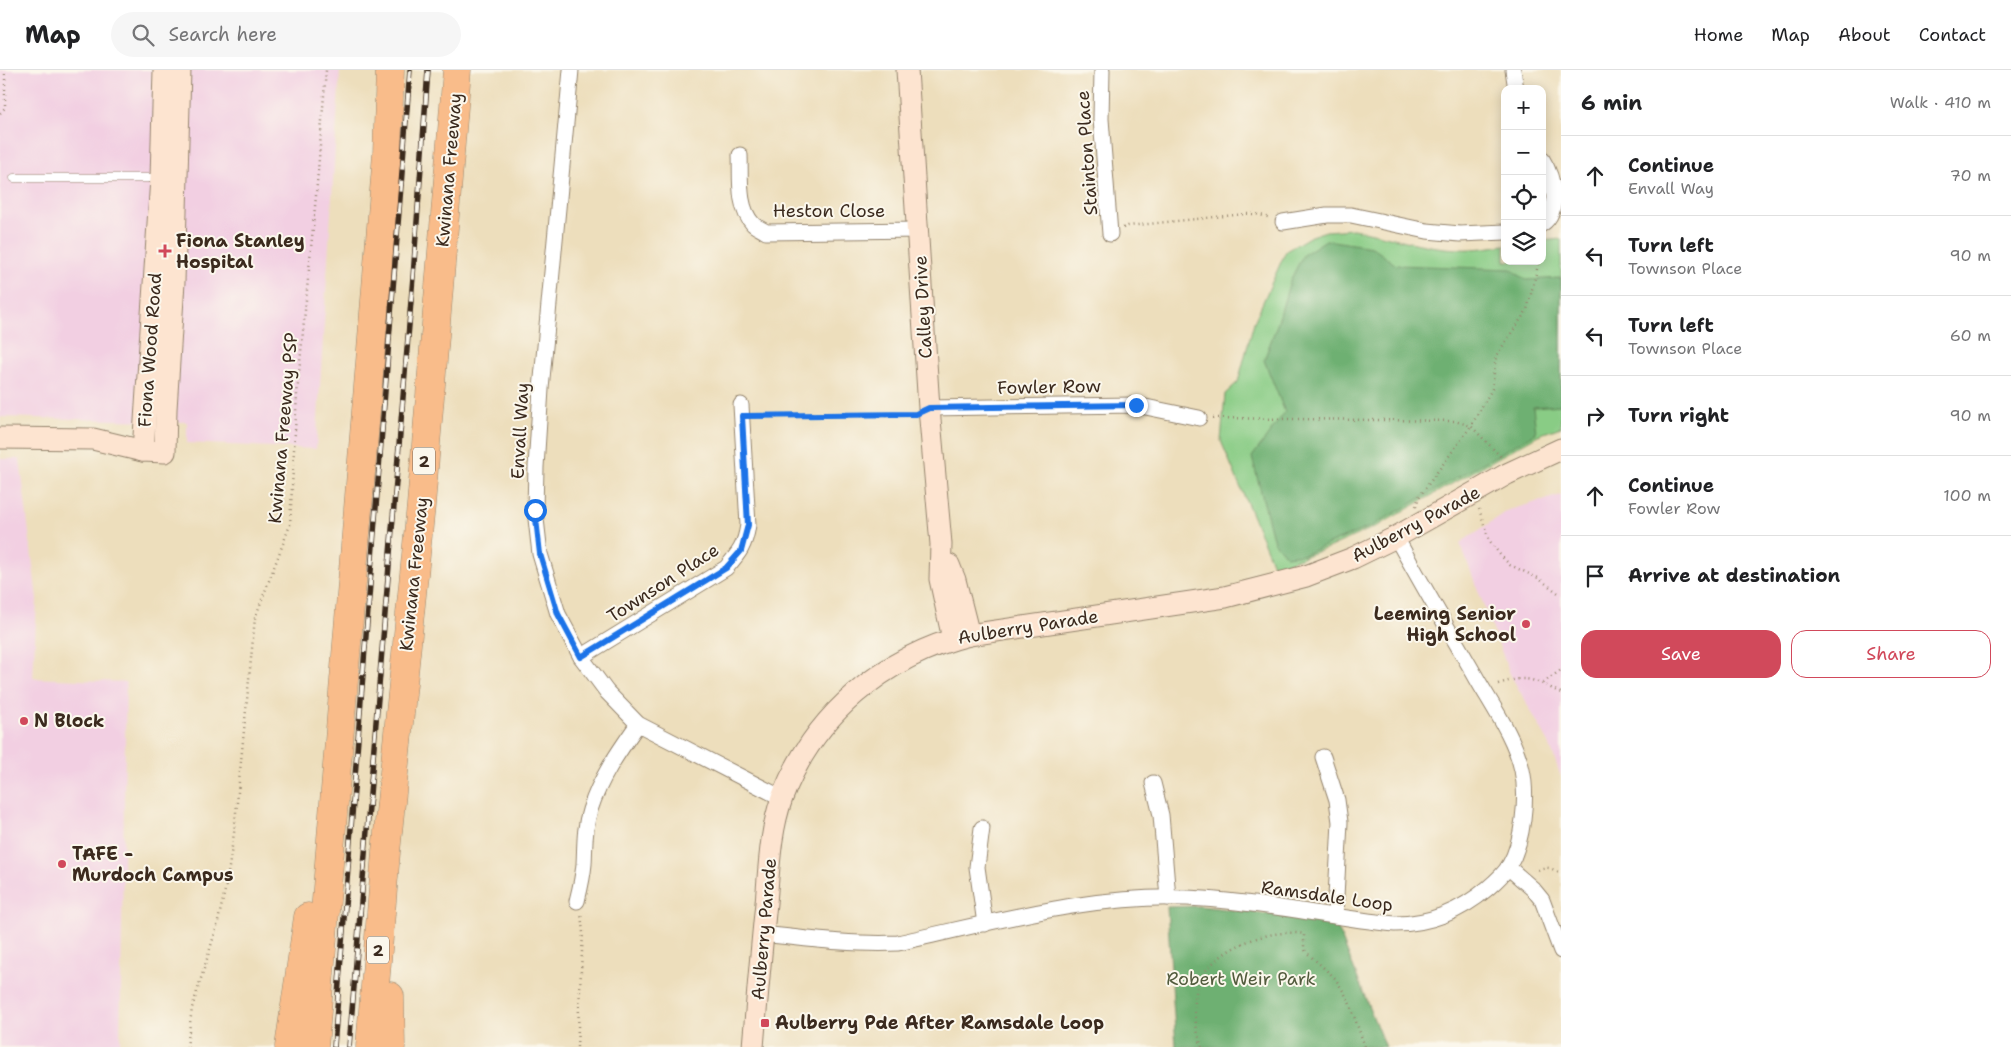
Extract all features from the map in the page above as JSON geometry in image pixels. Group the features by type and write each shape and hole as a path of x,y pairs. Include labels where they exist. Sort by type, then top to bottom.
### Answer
{"highway":[{"path":"314,1047 387,154 390,70"},
{"name":"Kwinana Freeway","path":"370,1047 386,852 421,505 457,70"},
{"path":"290,1047 345,650"},
{"path":"386,852 391,1047"}],"main road":[{"name":"Fiona Wood Road","path":"164,70 170,178 174,282 165,452 143,451 144,427 170,178 180,70"},
{"name":"Calley Drive","path":"907,70 929,408 942,544 940,579 961,637"},
{"path":"92,439 144,427 165,427"},
{"path":"0,438 92,439 143,451"},
{"name":"Aulberry Parade","path":"753,1047 770,855 782,798 798,764 842,705 881,673 905,658 961,637 1248,592 1306,576 1353,558 1396,538 1513,471 1561,449"}],"street":[{"name":"Envall Way","path":"571,70 541,389 536,467 535,510 540,554 558,614 581,657 607,692 638,724 782,798"},
{"name":"Stainton Place","path":"1102,70 1101,119 1110,234"},
{"path":"1513,70 1515,85"},
{"name":"Heston Close","path":"740,155 744,211 753,225 766,232 918,230"},
{"path":"1546,166 1557,187 1558,199 1557,210 1546,222"},
{"path":"1284,222 1351,214 1427,231 1460,234 1501,232"},
{"name":"Fowler Row","path":"929,408 1136,405 1199,418"},
{"name":"Townson Place","path":"581,657 726,568 741,551 748,525 741,410"},
{"name":"Ramsdale Loop","path":"763,934 874,944 898,943 1092,903 1168,898 1204,898 1395,924 1414,924 1432,920 1465,906 1495,883 1508,867 1519,838 1525,794 1523,772 1517,752 1396,538"},
{"path":"578,901 584,865 585,833 589,812 613,760 638,724"},
{"path":"1323,757 1337,800 1340,822 1335,916"},
{"path":"1153,783 1161,815 1168,898"},
{"path":"982,828 977,867 985,924"},
{"path":"1508,867 1533,889 1542,900 1561,952"}],"lane":[{"path":"14,178 170,178"}],"path":[{"path":"0,113 5,108 5,70"},
{"name":"Kwinana Freeway PSP","path":"187,1047 192,1008 217,926 227,882 235,824 255,618 290,525 297,394 326,70"},
{"path":"1110,234 1128,226 1245,214 1256,214 1284,222"},
{"path":"1415,508 1419,497 1471,426 1492,389 1496,356 1527,310 1538,265"},
{"path":"741,410 916,414 929,408"},
{"path":"1199,418 1455,421 1471,426 1513,471"},
{"path":"1479,509 1489,540 1501,556 1510,565 1538,578 1561,595"},
{"path":"1543,683 1561,670"},
{"path":"1498,684 1522,678 1543,683 1561,693"},
{"path":"1538,870 1552,868 1561,874"},
{"path":"577,1047 583,933 578,901"},
{"path":"1202,1047 1197,1026 1196,998 1197,988 1204,973 1237,947 1264,935 1291,931 1304,934 1306,952 1335,978 1348,999 1365,1047"}],"shaded area":[{"name":"Fiona Stanley Hospital","path":"0,70 340,70 316,449 187,443 187,422 0,417"},
{"name":"TAFE - Murdoch Campus","path":"0,459 20,459 37,599 33,678 126,682 120,1047 0,1047"},
{"name":"Leeming Senior High School","path":"1561,495 1561,777 1549,743 1510,674 1460,543 1509,510"}],"green space":[{"path":"1353,229 1418,244 1445,248 1470,249 1501,246 1501,265 1546,265 1546,241 1561,239 1561,427 1538,435 1379,525 1330,547 1274,567 1221,441 1225,394 1238,382 1254,322 1286,251 1311,236 1326,231"},
{"path":"1326,240 1372,247 1396,265 1511,269 1526,280 1561,278 1561,405 1533,407 1536,433 1372,526 1305,554 1286,556 1274,542 1252,457 1285,412 1264,360 1290,281 1303,255"},
{"name":"Robert Weir Park","path":"1200,906 1336,924 1385,1047 1176,1047 1167,907"}],"railway":[{"path":"334,1047 410,70"},
{"path":"349,1047 413,277 428,70"}],"place":[{"name":"Fiona Stanley Hospital","path":"165,251"},
{"name":"Leeming Senior High School","path":"1526,624"},
{"name":"N Block","path":"24,721"},
{"name":"TAFE - Murdoch Campus","path":"62,864"},
{"name":"Aulberry Pde After Ramsdale Loop","path":"765,1023"}],"route":[{"path":"535,510 540,554 558,614 581,657 726,568 741,551 748,525 742,416 916,414 929,408 1136,405"}]}
